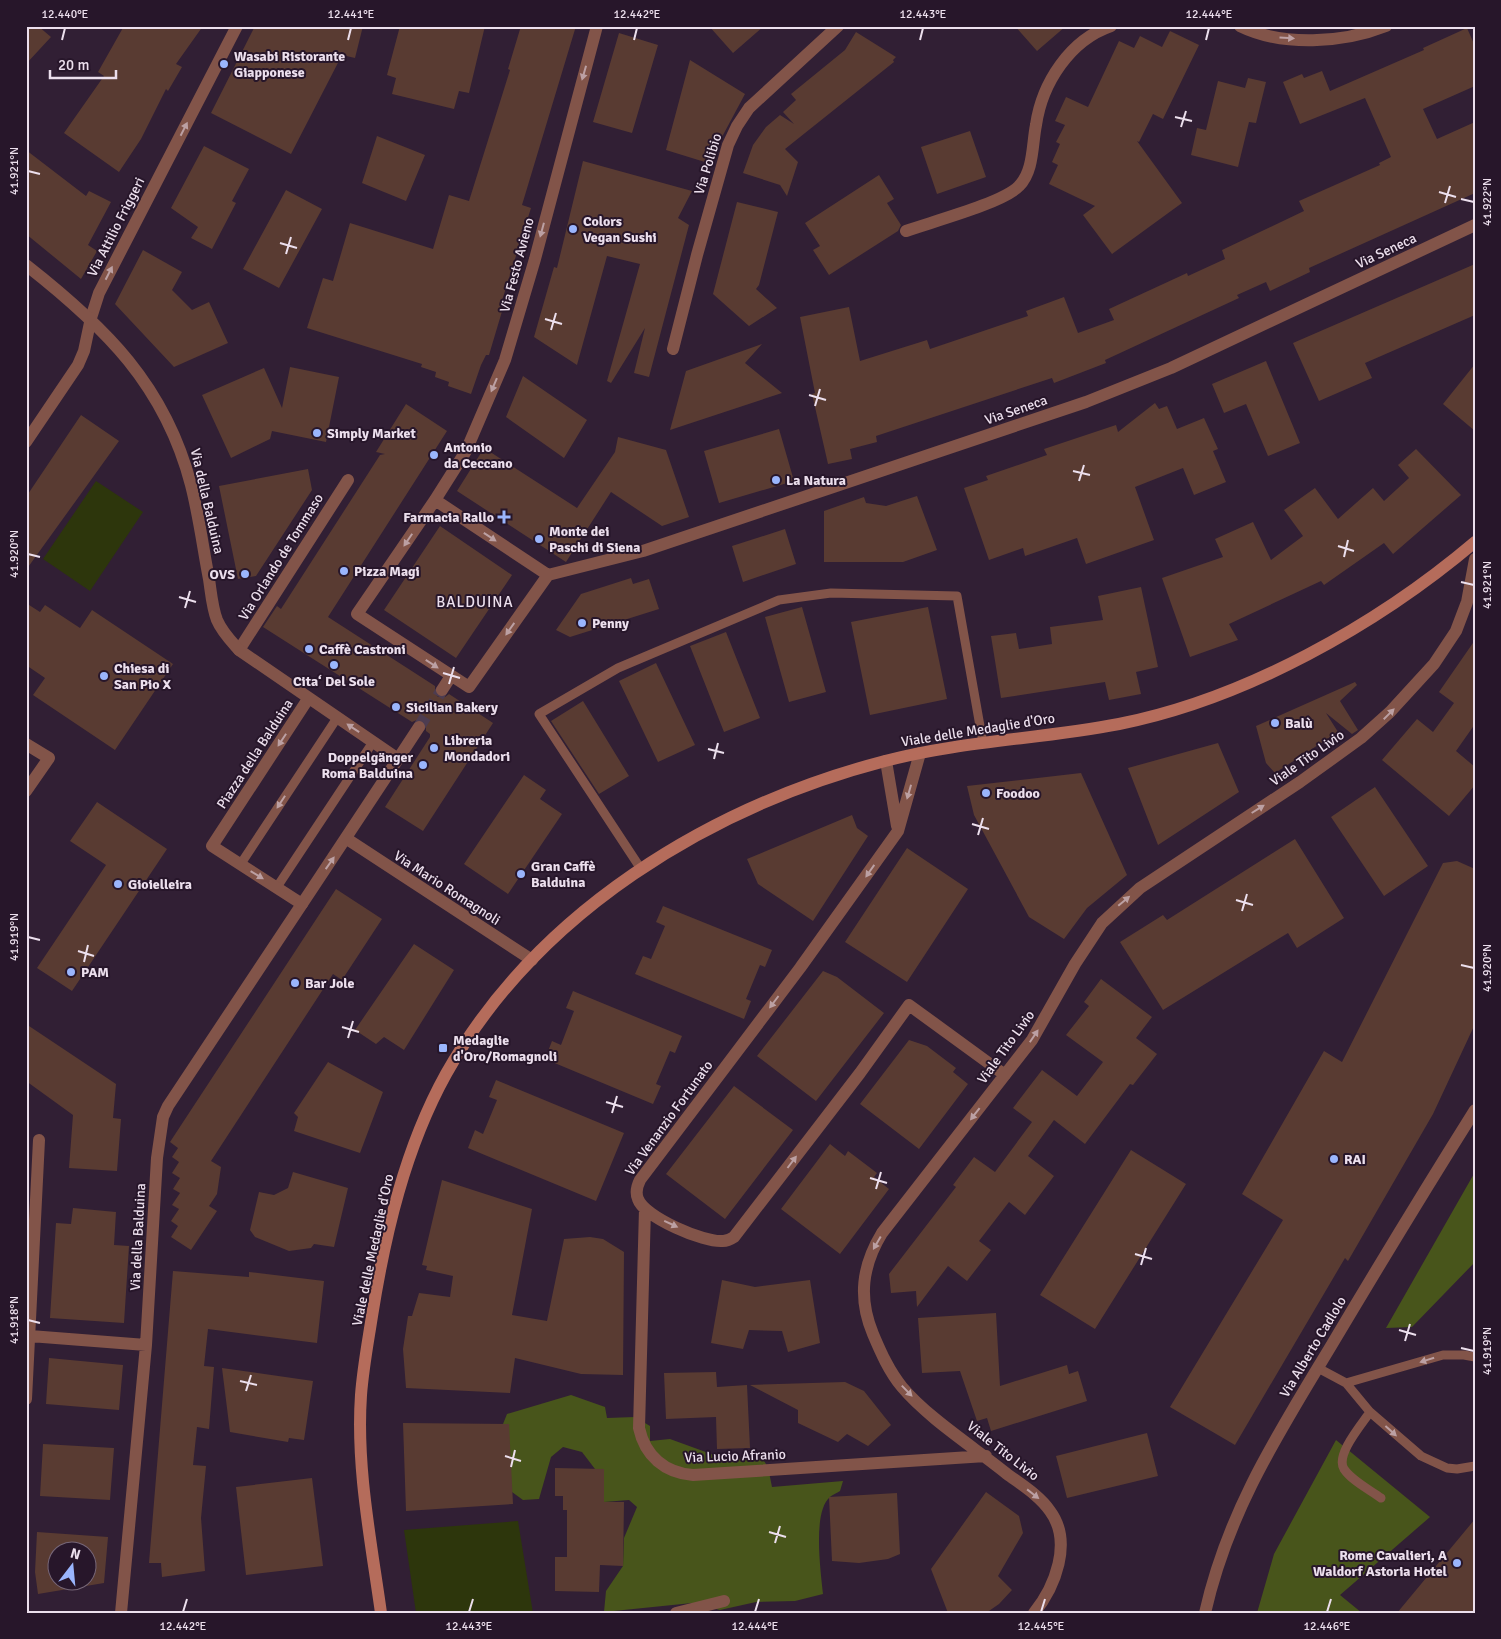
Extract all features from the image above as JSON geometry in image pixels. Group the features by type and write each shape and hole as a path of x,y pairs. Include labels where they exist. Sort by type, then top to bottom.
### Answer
{"main road":[{"name":"Viale delle Medaglie d'Oro","path":"381,1613 363,1478 361,1397 375,1301 391,1222 416,1142 444,1078 482,1020 532,960 583,913 641,869 710,828 762,802 816,782 920,753 1116,724 1149,717 1230,692 1364,622 1430,578 1475,542"}],"street":[{"name":"Via Attilio Friggeri","path":"26,442 78,365 84,351 99,293 238,26"},
{"name":"Via Festo Avieno","path":"451,676 357,614 466,451 510,346 597,26"},
{"name":"Via Polibio","path":"673,349 728,145 737,126 749,108 838,26"},
{"path":"906,231 1003,197 1020,186 1030,163 1041,103 1055,73 1074,49 1096,33 1111,26"},
{"path":"1240,26 1276,37 1319,39 1358,34 1386,26"},
{"name":"Via Seneca","path":"548,575 643,551 1086,402 1171,368 1475,225"},
{"name":"Via della Balduina","path":"26,265 91,318 150,387 174,432 195,501 215,611 224,633 239,650 308,699"},
{"name":"Via Orlando de Tommaso","path":"239,650 348,480"},
{"path":"435,500 548,575 469,687 451,676 442,690"},
{"name":"Viale Tito Livio","path":"1034,1613 1045,1598 1056,1575 1060,1538 1057,1524 1050,1511 1040,1500 912,1397 894,1376 869,1323 863,1298 869,1257 882,1233 1005,1075 1042,1024 1092,939 1117,907 1183,858 1300,782 1361,738 1390,712 1440,657 1456,631 1467,602 1475,559"},
{"name":"Piazza della Balduina","path":"302,904 212,846 308,699 398,759"},
{"path":"302,904 347,839 419,727"},
{"path":"26,744 49,758 26,790"},
{"name":"Via Venanzio Fortunato","path":"645,1209 637,1194 640,1180 800,968 898,831 920,753"},
{"path":"886,761 898,831"},
{"name":"Via Mario Romagnoli","path":"347,839 532,960"},
{"name":"Via della Balduina","path":"121,1613 146,1345 157,1158 163,1117 168,1106 302,904"},
{"path":"645,1209 672,1225 706,1239 723,1241 734,1237 854,1081 909,1005 1005,1075"},
{"name":"Via Alberto Cadlolo","path":"1205,1613 1219,1561 1243,1498 1318,1368 1475,1110"},
{"path":"26,1399 39,1140"},
{"name":"Via Lucio Afranio","path":"645,1209 639,1428 647,1451 659,1463 682,1475 693,1476 986,1456"},
{"path":"30,1336 146,1345"},
{"path":"676,1613 724,1602"}],"lane":[{"path":"641,869 539,714 618,668 779,600 831,593 957,596 983,743"},
{"path":"240,865 337,718"},
{"path":"277,887 372,742"},
{"path":"1346,1384 1443,1355 1459,1354 1475,1357"},
{"path":"1318,1368 1346,1384 1370,1412 1412,1449 1436,1465 1457,1469 1475,1466"},
{"path":"1370,1412 1343,1453 1342,1463 1346,1471 1381,1498"}],"green space":[{"path":"96,481 143,512 90,591 43,559"},
{"path":"1475,1172 1475,1262 1412,1327 1386,1328"},
{"path":"571,1395 605,1407 607,1418 635,1417 650,1426 650,1441 670,1439 725,1459 762,1458 768,1467 772,1487 843,1481 840,1491 830,1497 824,1505 821,1516 819,1543 823,1594 795,1601 756,1602 720,1610 692,1603 604,1612 606,1591 623,1566 624,1538 637,1507 629,1500 604,1502 604,1469 595,1469 582,1452 563,1447 551,1457 539,1499 523,1500 512,1492 503,1424 507,1414"},
{"path":"1336,1440 1430,1517 1340,1595 1362,1613 1257,1613 1274,1554"},
{"path":"518,1521 533,1613 416,1613 404,1530"}],"building":[{"path":"26,26 38,26 51,37 26,64"},
{"path":"124,26 203,26 176,64 182,67 168,91 166,89 141,139 119,172 64,133 104,76 98,72"},
{"path":"255,26 363,26 355,58 342,55 291,154 211,113"},
{"path":"400,26 485,26 469,93 459,91 454,109 392,94 396,78 387,75"},
{"path":"521,26 576,26 522,205 531,208 500,307 503,308 489,355 486,355 481,365 471,394 448,386 449,382 435,377 436,372 421,367 422,364 307,328 323,278 333,281 350,223 433,249 449,195 469,201 510,70 508,69"},
{"path":"709,26 764,26 733,53"},
{"path":"1015,26 1066,26 1037,51"},
{"path":"1467,28 1475,46 1475,86 1423,109 1437,139 1475,122 1475,193 1309,268 1310,272 1270,291 1266,282 1237,295 1239,298 1105,360 1106,363 1054,383 1052,378 876,436 877,442 850,449 852,459 828,464 812,394 815,393 800,317 849,307 860,361 927,340 930,349 1028,316 1026,311 1064,297 1078,333 1114,320 1109,309 1187,273 1188,276 1225,259 1222,250 1304,211 1299,201 1380,165 1379,163 1391,157 1365,98 1300,124 1283,82 1302,74 1304,78 1322,71 1330,91 1424,50 1423,48"},
{"path":"1170,31 1199,45 1163,119 1153,114 1139,142 1137,141 1182,203 1112,254 1083,215 1095,206 1049,184 1058,165 1052,162 1060,144 1056,142 1065,125 1055,121 1066,97 1088,107 1119,41 1134,48 1140,36 1162,47"},
{"path":"856,32 896,57 893,60 894,62 785,149 798,162 787,196 780,185 743,173 753,145 766,127 780,115 794,124 783,112 796,100 791,94 845,50"},
{"path":"619,33 658,45 632,133 593,122"},
{"path":"690,60 745,94 708,163 666,150"},
{"path":"1248,78 1266,82 1256,123 1249,122 1238,167 1191,155 1197,128 1206,130 1218,81 1245,88"},
{"path":"970,131 986,177 937,194 921,147"},
{"path":"377,136 425,155 406,201 362,183"},
{"path":"204,146 249,169 232,201 236,203 212,249 191,238 198,227 171,208"},
{"path":"26,150 86,196 89,191 111,202 88,245 97,251 81,279 26,234"},
{"path":"583,161 692,191 678,218 689,225 649,377 634,373 645,328 611,383 607,381 640,264 607,256 577,365 534,337 554,267 557,268"},
{"path":"879,175 894,199 887,203 901,225 898,231 829,275 813,250 820,246 805,223"},
{"path":"286,190 322,209 279,288 243,269"},
{"path":"737,202 778,212 759,285 756,289 777,308 749,326 713,294"},
{"path":"143,250 182,272 172,290 192,310 209,302 228,343 174,367 115,304"},
{"path":"1475,264 1475,315 1365,363 1372,378 1319,401 1293,343"},
{"path":"762,344 745,363 782,393 670,430 686,371"},
{"path":"1266,361 1300,443 1268,456 1246,404 1224,413 1212,384"},
{"path":"1475,364 1475,431 1443,404"},
{"path":"290,367 339,377 326,442 272,431 270,439 231,458 202,395 264,368 282,408"},
{"path":"523,376 587,420 564,458 506,417"},
{"path":"1155,403 1159,409 1167,406 1177,429 1204,418 1218,449 1213,451 1226,482 1194,495 1183,468 1135,487 1154,540 1086,564 1077,538 1025,556 1023,548 989,560 964,488 988,480 986,476 1047,455 1044,449 1116,425 1118,432"},
{"path":"406,404 447,431 328,617 435,686 435,693 438,697 445,697 449,694 493,723 423,831 385,807 430,737 430,734 426,731 426,723 419,719 412,722 263,627 277,606 281,609 380,455 385,454 376,452"},
{"path":"81,415 119,441 26,570 26,497"},
{"path":"779,429 794,481 719,503 704,451"},
{"path":"618,437 666,450 689,517 662,526 611,492 566,562 457,491 484,448 577,508 615,452"},
{"path":"1416,449 1461,495 1393,554 1384,543 1324,585 1321,581 1229,624 1238,640 1190,657 1162,578 1223,557 1215,539 1253,522 1271,560 1303,536 1284,510 1315,488 1338,519 1373,488 1384,501 1409,478 1398,465"},
{"path":"308,469 312,490 256,576 238,579 219,486"},
{"path":"917,496 937,550 903,562 824,562 824,511 864,497 866,503 886,506"},
{"path":"440,526 512,575 456,658 384,610"},
{"path":"785,529 796,564 743,582 732,546"},
{"path":"631,578 633,584 649,579 659,609 570,637 556,630 581,594"},
{"path":"1141,587 1158,667 1136,672 1141,694 1109,700 1105,682 1001,698 991,636 1016,633 1019,649 1052,644 1050,627 1103,620 1098,596"},
{"name":"Chiesa di San Pio X","path":"26,603 40,612 45,605 80,628 92,610 173,664 115,750 33,695 45,678 26,665"},
{"path":"802,607 826,692 789,702 765,617"},
{"path":"928,607 947,699 870,715 851,622"},
{"path":"726,632 760,718 724,732 690,646"},
{"path":"1475,640 1475,724 1456,751 1475,767 1475,785 1449,816 1382,760 1417,719 1433,732 1454,703 1439,692"},
{"path":"656,663 695,745 658,762 619,681"},
{"path":"1355,682 1357,685 1340,701 1358,730 1352,734 1326,713 1338,732 1275,773 1266,763 1256,726"},
{"path":"583,701 629,776 599,794 551,721"},
{"path":"1218,743 1239,792 1158,845 1128,768"},
{"path":"1081,773 1127,875 1087,908 1064,939 1029,917 974,815 967,786"},
{"path":"524,775 546,790 540,799 562,814 508,894 464,864"},
{"path":"1375,787 1428,866 1384,896 1331,817"},
{"name":"Gioielleira","path":"97,802 167,849 72,991 37,968 106,865 70,841"},
{"path":"852,815 857,828 868,836 813,921 758,884 747,859"},
{"path":"1295,839 1344,918 1297,948 1288,933 1163,1010 1120,942 1163,915 1167,920"},
{"path":"907,848 968,889 907,982 845,942"},
{"path":"1457,861 1475,869 1475,1024 1433,1114 1348,1261 1345,1258 1235,1445 1170,1407 1283,1220 1242,1194 1324,1051 1342,1062 1443,863"},
{"path":"336,889 382,919 342,980 333,974 211,1161 221,1167 217,1194 209,1206 217,1211 191,1250 171,1237 178,1226 171,1221 179,1209 172,1205 180,1193 173,1189 180,1178 172,1173 179,1162 172,1157 178,1148 170,1142"},
{"path":"663,906 772,950 765,967 760,965 746,999 751,1001 744,1019 635,974 643,956 651,959 665,926 656,922"},
{"path":"414,944 454,970 404,1050 384,1037 376,1044 355,1030"},
{"path":"823,971 837,977 884,1013 816,1101 757,1056"},
{"path":"1101,979 1152,1017 1136,1038 1157,1054 1133,1085 1130,1084 1085,1144 1054,1120 1028,1156 1054,1176 1025,1215 1009,1202 979,1241 991,1250 967,1281 948,1266 917,1307 916,1291 891,1293 889,1274 956,1187 953,1185 974,1157 995,1172 1032,1122 1013,1108 1042,1070 1077,1096 1103,1062 1066,1035 1089,1006 1084,1002"},
{"path":"573,991 682,1036 675,1053 670,1051 656,1084 661,1086 653,1104 545,1059 552,1041 561,1045 574,1011 566,1008"},
{"path":"26,1024 116,1084 113,1118 121,1119 117,1171 69,1168 73,1115 26,1081"},
{"path":"909,1040 927,1046 956,1068 953,1072 968,1084 919,1149 860,1104"},
{"path":"328,1062 383,1092 360,1153 294,1131 298,1117 294,1113"},
{"path":"496,1080 624,1133 596,1201 468,1148 475,1130 483,1134 497,1100 489,1097"},
{"path":"734,1086 793,1130 725,1219 666,1174"},
{"path":"830,1144 845,1156 848,1151 877,1173 874,1177 889,1189 840,1254 781,1209"},
{"path":"1131,1150 1186,1184 1095,1329 1040,1295"},
{"path":"293,1172 348,1188 334,1247 314,1244 311,1248 289,1251 255,1237 250,1230 259,1192 274,1195 288,1188"},
{"path":"442,1180 532,1209 512,1315 547,1321 564,1239 590,1237 603,1239 624,1252 623,1375 581,1374 515,1358 510,1393 406,1388 403,1349 408,1316 412,1316 419,1293 450,1297 453,1276 426,1270 427,1266 422,1265"},
{"path":"73,1208 116,1212 114,1245 129,1246 124,1323 50,1318 56,1223 71,1224"},
{"path":"173,1271 249,1277 249,1272 324,1281 317,1343 208,1329 204,1366 214,1367 209,1429 197,1427 193,1465 206,1466 201,1518 205,1571 162,1577 161,1563 149,1563"},
{"path":"722,1280 755,1287 810,1280 820,1343 788,1352 782,1331 749,1330 743,1349 711,1343"},
{"path":"996,1313 1000,1386 1067,1365 1069,1374 1078,1371 1087,1401 991,1431 987,1418 977,1421 960,1371 922,1373 918,1318"},
{"path":"49,1358 123,1365 119,1410 46,1404"},
{"path":"222,1368 313,1381 304,1440 289,1438 288,1442 230,1432"},
{"path":"716,1372 717,1387 747,1385 750,1448 717,1449 716,1417 666,1419 664,1373"},
{"path":"845,1382 864,1391 891,1425 868,1446 847,1434 838,1442 798,1423 798,1410 750,1385"},
{"path":"403,1423 509,1424 513,1504 406,1511"},
{"path":"1147,1433 1158,1476 1067,1498 1056,1456"},
{"path":"43,1444 114,1448 110,1500 40,1496"},
{"path":"555,1468 604,1469 604,1502 624,1502 623,1566 600,1565 599,1592 555,1591 555,1557 567,1557 567,1510 563,1510 563,1496 555,1496"},
{"path":"312,1478 323,1566 246,1575 236,1487"},
{"path":"986,1492 1019,1516 1023,1533 998,1576 1012,1590 999,1604 986,1613 948,1613 931,1569"},
{"path":"897,1493 900,1554 888,1559 859,1563 832,1561 829,1497"},
{"name":"Rome Cavalieri, A Waldorf Astoria Hotel","path":"1475,1519 1475,1613 1397,1613"},
{"path":"37,1532 108,1537 104,1583 98,1584 98,1542 48,1542 48,1592 50,1592 38,1594 35,1572"}],"tunnel":[{"path":"419,727 442,690"}],"place":[{"name":"Wasabi Ristorante Giapponese","path":"224,64"},
{"name":"Colors Vegan Sushi","path":"573,229"},
{"name":"Simply Market","path":"317,433"},
{"name":"Antonio da Ceccano","path":"434,455"},
{"name":"La Natura","path":"776,480"},
{"name":"Farmacia Rallo","path":"504,517"},
{"name":"Monte dei Paschi di Siena","path":"539,539"},
{"name":"Pizza Magi","path":"344,571"},
{"name":"OVS","path":"245,574"},
{"name":"Penny","path":"582,623"},
{"name":"Caffè Castroni","path":"309,649"},
{"name":"Cita‘ Del Sole","path":"334,665"},
{"name":"Chiesa di San Pio X","path":"104,676"},
{"name":"Sicilian Bakery","path":"396,707"},
{"name":"Balù","path":"1275,723"},
{"name":"Libreria Mondadori","path":"434,748"},
{"name":"Doppelgänger Roma Balduina","path":"423,765"},
{"name":"Foodoo","path":"986,793"},
{"name":"Gran Caffè Balduina","path":"521,874"},
{"name":"Gioielleira","path":"118,884"},
{"name":"PAM","path":"71,972"},
{"name":"Bar Jole","path":"295,983"},
{"name":"Medaglie d'Oro/Romagnoli","path":"443,1048"},
{"name":"RAI","path":"1334,1159"},
{"name":"Rome Cavalieri, A Waldorf Astoria Hotel","path":"1457,1563"}],"district":[{"name":"BALDUINA","path":"475,602"}]}
